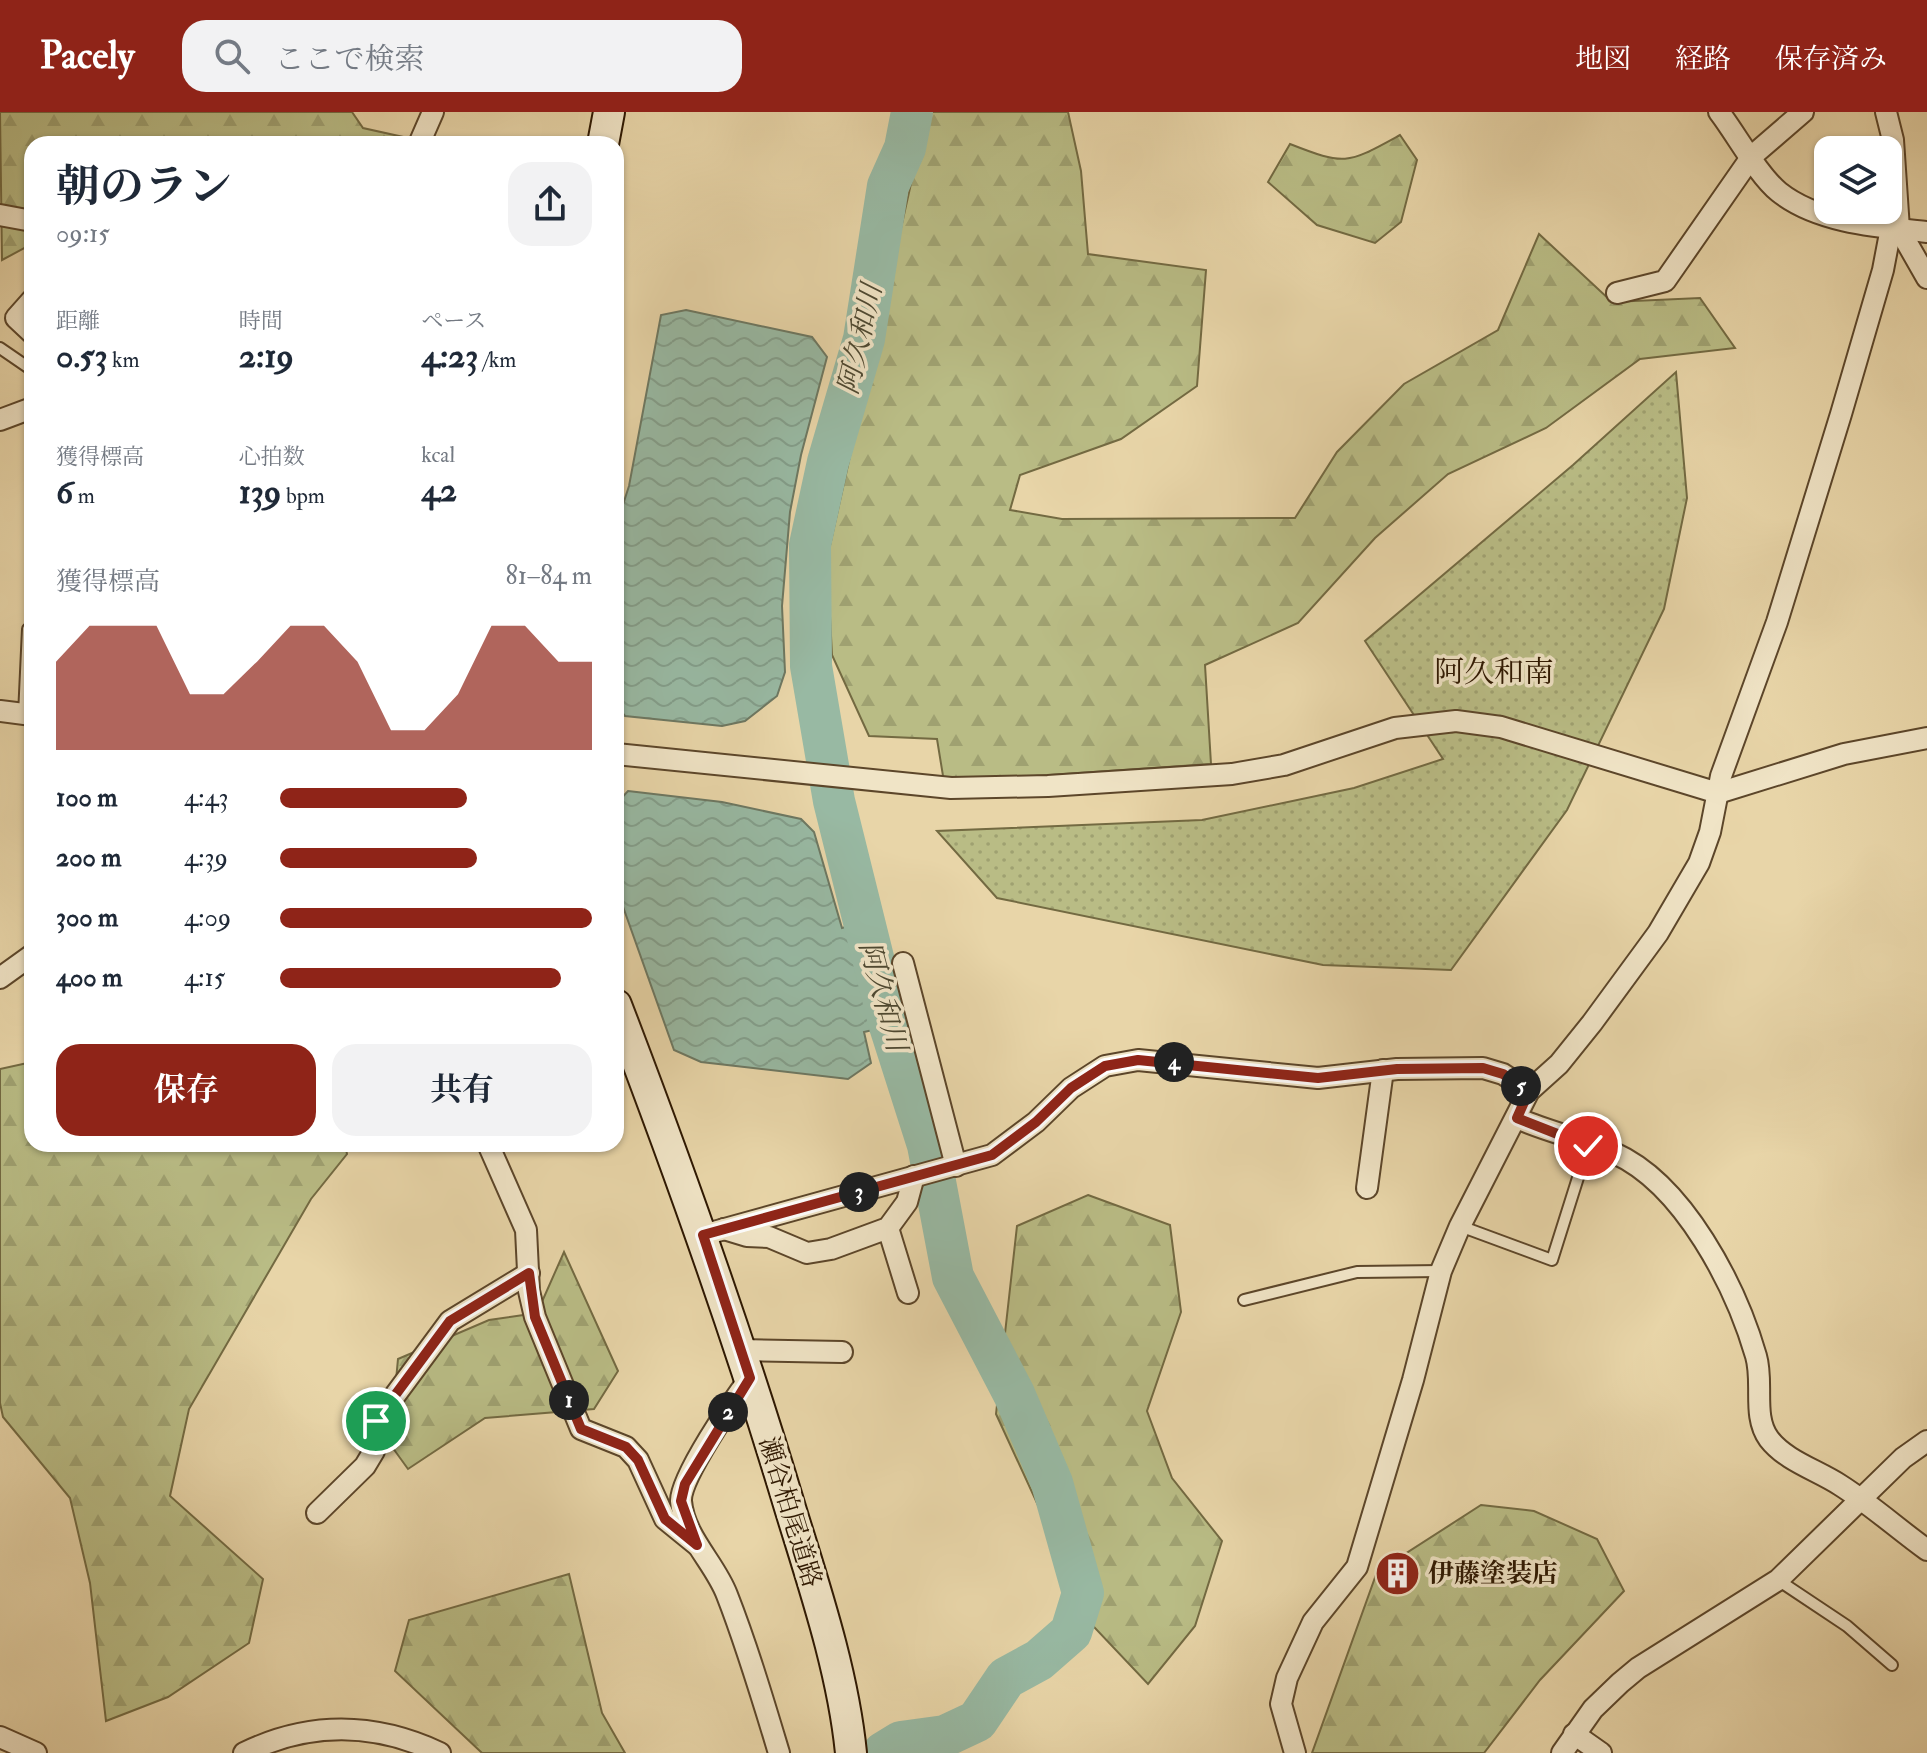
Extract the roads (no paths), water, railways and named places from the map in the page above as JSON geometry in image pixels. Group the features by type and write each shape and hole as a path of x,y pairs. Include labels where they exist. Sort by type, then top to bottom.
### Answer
{"main road":[{"name":"瀬谷柏尾道路","path":"624,1028 714,1232 745,1364 816,1594 849,1728 851,1753"}],"street":[{"path":"422,136 433,112"},
{"path":"1719,112 1778,191 1810,209 1927,232"},
{"path":"1617,293 1665,281 1752,156 1803,112"},
{"path":"1295,1753 1281,1704 1287,1678 1313,1622 1357,1567 1413,1380 1441,1271 1460,1226 1529,1091 1559,1064 1658,933 1699,863 1747,697 1777,622 1895,228 1893,140 1886,112"},
{"path":"0,215 24,220"},
{"path":"1895,228 1927,278"},
{"path":"24,309 16,318 24,326"},
{"path":"0,420 24,411"},
{"path":"0,711 24,714"},
{"path":"624,755 847,780 965,788 1143,782 1232,774 1284,765 1395,728 1456,721 1516,731 1718,793 1844,754 1927,738"},
{"path":"0,978 24,961"},
{"path":"903,963 952,1166"},
{"path":"714,1232 992,1155 1036,1122 1071,1088 1105,1066 1153,1061 1318,1078 1383,1070 1483,1068 1503,1074 1529,1091"},
{"path":"1367,1188 1383,1070"},
{"path":"1517,1118 1613,1153 1638,1168 1697,1228 1712,1253 1756,1357 1760,1411 1766,1436 1776,1448 1861,1500 1927,1550"},
{"path":"492,1152 526,1230 535,1317 581,1429 626,1447 638,1460 665,1519 697,1545"},
{"path":"714,1232 769,1237 807,1253 858,1241 888,1228 907,1202 916,1176"},
{"path":"888,1228 908,1293"},
{"path":"317,1513 365,1466 374,1451 376,1421 450,1321 529,1273"},
{"path":"779,1753 727,1592 697,1545 681,1501 685,1484 745,1364 842,1352"},
{"path":"1562,1753 1593,1709 1638,1668 1778,1580 1903,1458 1927,1441"},
{"path":"244,1753 288,1735 372,1729 440,1753"},
{"path":"1574,1734 1601,1753"},
{"path":"0,1737 36,1753"}],"lane":[{"path":"0,348 24,364"},
{"path":"1460,1226 1552,1260 1588,1146"},
{"path":"1244,1300 1357,1272 1441,1271"},
{"path":"1778,1580 1847,1626 1892,1665"}],"water":[{"path":"686,310 812,337 827,357 801,455 790,512 782,606 785,672 777,696 745,721 722,726 624,715 624,501 661,315"},
{"path":"628,791 722,802 801,819 814,832 842,928 863,922 890,1026 864,1032 871,1063 848,1079 701,1062 674,1050 624,909 624,795"}],"waterway":[{"name":"阿久和川","path":"883,1753 901,1742 945,1736 977,1721 1006,1678 1039,1660 1071,1632 1083,1593 1052,1483 1014,1394 953,1277 928,1145 890,1026 834,801 811,666 810,545 828,462 864,339 888,186 905,148 912,112"}],"place":[{"name":"伊藤塗装店","path":"1397,1573"}],"district":[{"name":"阿久和南","path":"1494,672"}]}
